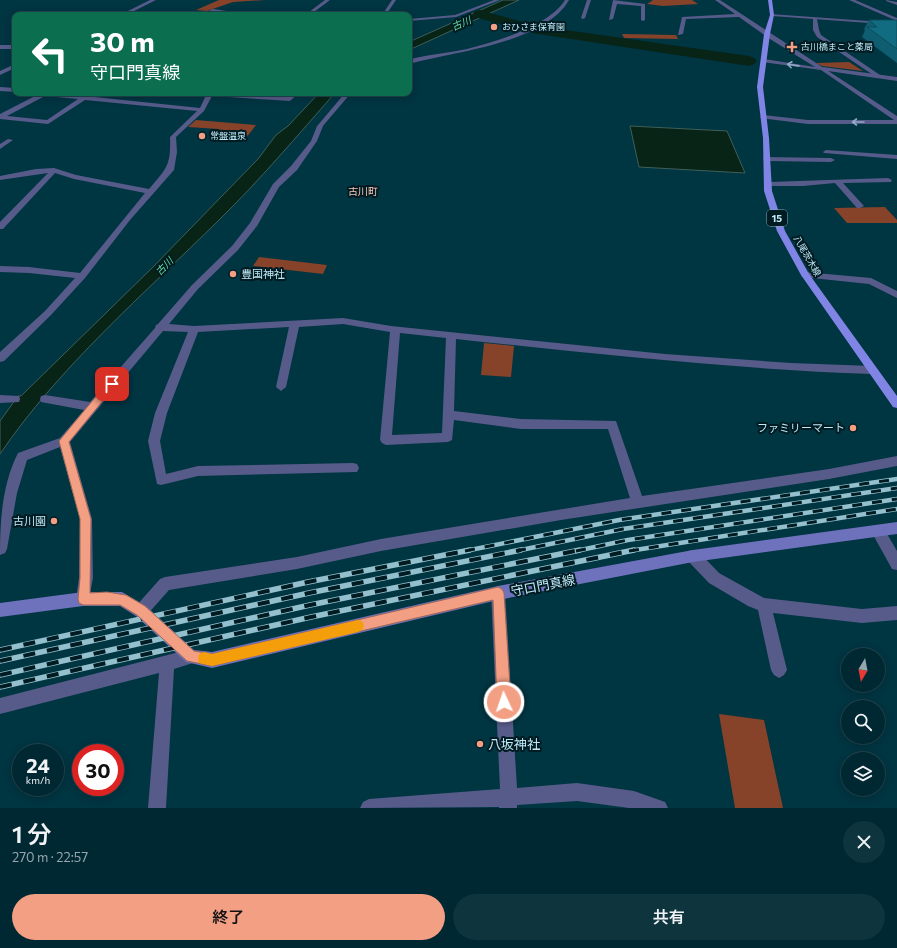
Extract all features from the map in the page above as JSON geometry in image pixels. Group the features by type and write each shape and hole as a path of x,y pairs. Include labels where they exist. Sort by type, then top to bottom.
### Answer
{"main road":[{"name":"八尾茨木線","path":"770,0 772,15 767,34 760,87 769,184 768,191 781,231 805,275 897,404"},
{"name":"守口門真線","path":"191,657 212,660 498,593 693,556 897,528"},
{"path":"0,610 83,599 122,599 141,610 191,657"}],"street":[{"path":"128,12 154,0"},
{"path":"311,12 328,0"},
{"path":"386,12 394,0"},
{"path":"412,20 456,16 498,0"},
{"path":"412,61 428,56 468,50 533,27 556,15 564,7 567,0"},
{"path":"584,18 589,0"},
{"path":"717,0 776,41 823,69 897,121"},
{"path":"851,0 897,20"},
{"path":"888,0 897,4"},
{"path":"611,19 615,1 644,4 643,20"},
{"path":"209,12 213,10 227,12"},
{"path":"680,34 684,18 740,15"},
{"path":"772,15 897,24"},
{"path":"815,19 816,30 819,36 878,76"},
{"path":"0,47 12,47"},
{"path":"764,61 897,79"},
{"path":"0,73 12,67"},
{"path":"1,90 12,90"},
{"path":"0,117 35,96"},
{"path":"66,96 202,110"},
{"path":"0,358 48,313 82,276 149,192 171,168 174,152 173,138 202,110 209,96"},
{"path":"242,96 290,99 293,96"},
{"path":"0,549 11,493 22,457 64,441 159,327 195,287 235,248 254,224 276,186 294,168 314,141 320,126 345,96"},
{"path":"0,117 48,122 84,98"},
{"path":"763,117 808,122 897,121"},
{"path":"0,147 10,140"},
{"path":"826,152 897,157"},
{"path":"767,159 830,160"},
{"path":"1,178 36,171 54,170 74,177 149,192"},
{"path":"0,227 54,170"},
{"path":"769,184 888,180"},
{"path":"836,181 860,206"},
{"path":"0,269 29,270 82,276"},
{"path":"805,275 871,281 897,296"},
{"path":"159,327 194,330 343,321 395,329 665,358 791,367 872,370"},
{"path":"281,387 295,323"},
{"path":"395,329 386,440 448,437 451,335"},
{"path":"194,330 161,413 154,441 162,480 198,471 352,468"},
{"path":"0,399 15,399"},
{"path":"45,399 92,406"},
{"path":"449,415 521,424 612,424 638,502"},
{"path":"64,441 86,519 86,578 83,599"},
{"path":"141,610 165,584 297,563 388,544 638,502 829,474 897,460"},
{"path":"878,531 897,564"},
{"path":"693,556 714,578 753,601 764,605 862,616 897,613"},
{"path":"498,593 509,802"},
{"path":"764,605 779,670"},
{"path":"0,706 191,657"},
{"path":"157,808 167,664"},
{"path":"369,808 509,802 576,792 634,800 659,808"}],"shaded area":[{"path":"219,0 266,0 233,2 207,11 196,10"},
{"path":"653,0 692,0 698,4 663,6 647,4"},
{"path":"622,34 676,35 678,39 624,38"},
{"path":"849,62 863,71 822,66 816,63"},
{"path":"196,120 256,125 246,138 218,129 188,127"},
{"path":"885,207 897,220 897,223 847,223 834,208"},
{"path":"259,257 327,265 323,274 253,266"},
{"path":"484,343 514,346 511,377 481,375"},
{"path":"719,714 764,720 783,808 735,808"}],"water":[{"name":"古川","path":"503,0 519,0 412,49 412,41"},
{"name":"古川","path":"316,96 332,96 234,205 75,361 23,422 0,454 0,421 18,396 21,396 153,267 258,159 276,135 288,126"},
{"path":"630,126 727,131 745,173 639,167"}],"building":[{"path":"869,20 897,20 897,49 867,27 877,27"}],"waterway":[{"path":"480,14 521,26"},
{"path":"537,30 749,61"}],"railway":[{"path":"468,550 619,520 897,479"},
{"path":"516,551 623,529 897,488"},
{"path":"576,551 628,540 897,499"},
{"path":"630,551 897,509"},
{"path":"0,650 308,582 468,550"},
{"path":"0,661 309,593 521,550"},
{"path":"0,675 310,605 580,550"},
{"path":"630,551 634,550"},
{"path":"0,687 311,617 630,551"}],"slow traffic":[{"path":"204,659 212,660 358,626"}],"place":[{"name":"おひさま保育園","path":"494,27"},
{"name":"古川橋まこと薬局","path":"792,47"},
{"name":"常盤温泉","path":"202,136"},
{"name":"豊国神社","path":"233,274"},
{"name":"ファミリーマート","path":"853,428"},
{"name":"古川園","path":"54,521"},
{"name":"八坂神社","path":"480,744"}],"district":[{"name":"古川町","path":"363,191"}],"route":[{"path":"112,384 64,441 86,519 86,578 83,599 122,599 141,610 191,657 212,660 498,593 504,702"}]}
